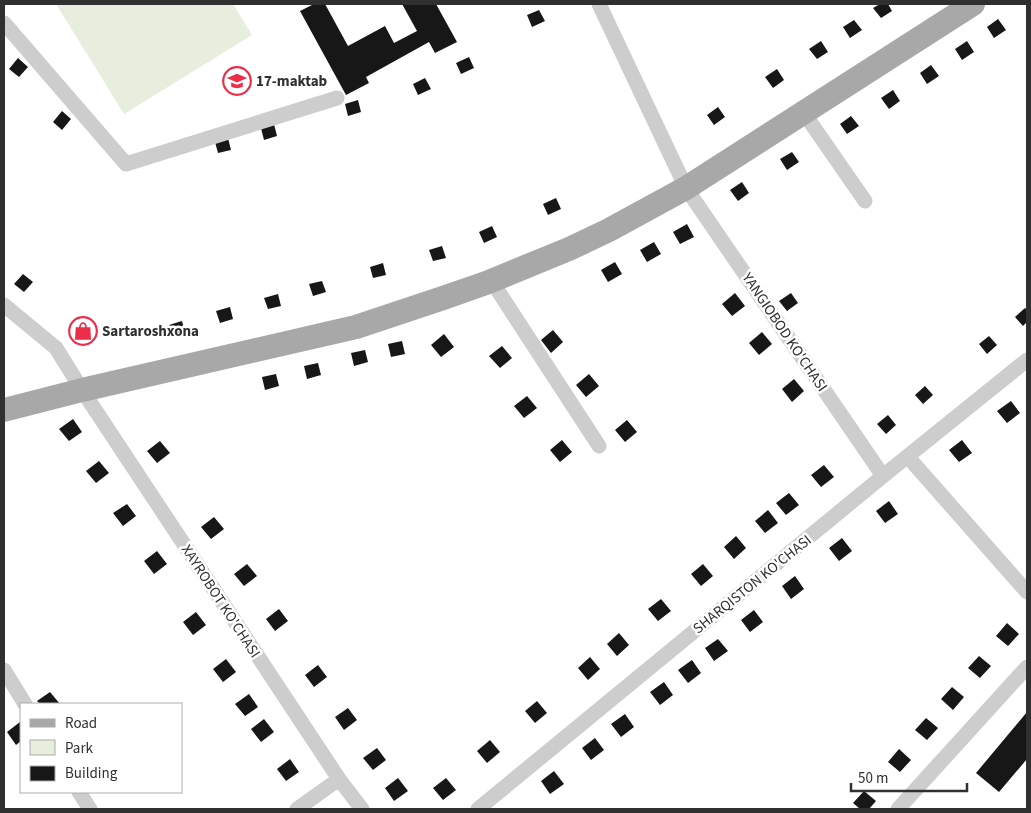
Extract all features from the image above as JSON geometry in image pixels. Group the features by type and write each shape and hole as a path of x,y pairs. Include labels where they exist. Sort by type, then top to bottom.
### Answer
{"main road":[{"path":"4,410 82,390 356,327 443,298 569,249 609,230 686,188 973,4"}],"street":[{"name":"YANGIOBOD KO'CHASI","path":"599,4 686,188 884,476"},
{"path":"4,23 126,164 337,98"},
{"path":"804,113 866,200"},
{"path":"491,280 599,446"},
{"name":"XAYROBOT KO'CHASI","path":"4,305 56,348 339,779 362,809"},
{"name":"SHARQISTON KO'CHASI","path":"478,809 1027,360"},
{"path":"908,456 1027,592"},
{"path":"898,809 1027,667"},
{"path":"4,670 24,703"},
{"path":"297,809 339,779"},
{"path":"80,793 90,809"}],"green space":[{"path":"56,4 233,4 252,35 124,114"}],"building":[{"path":"314,4 325,4 348,46 385,26 394,43 417,31 402,4 436,4 457,42 435,53 429,42 366,77 369,83 346,95 300,11"},
{"path":"880,4 888,4 892,11 881,18 873,8"},
{"path":"539,10 545,21 532,27 527,15"},
{"path":"998,19 1006,30 994,38 987,27"},
{"path":"854,20 862,30 850,38 843,27"},
{"path":"821,41 828,52 817,59 809,49"},
{"path":"967,41 974,52 962,60 955,49"},
{"path":"469,57 474,68 461,74 456,63"},
{"path":"18,58 28,67 19,77 9,69"},
{"path":"931,65 939,76 927,84 920,73"},
{"path":"777,69 784,80 773,88 765,77"},
{"path":"425,78 431,89 418,95 413,84"},
{"path":"893,90 900,101 889,109 881,98"},
{"path":"358,100 361,112 348,116 345,104"},
{"path":"718,107 725,117 714,125 707,115"},
{"path":"62,111 71,119 62,130 53,122"},
{"path":"851,116 859,126 847,134 840,124"},
{"path":"274,124 277,136 264,140 261,128"},
{"path":"228,138 231,150 218,153 215,142"},
{"path":"792,152 799,162 787,170 780,159"},
{"path":"742,182 749,193 738,201 730,190"},
{"path":"556,198 561,209 548,215 543,204"},
{"path":"687,224 694,237 680,244 673,232"},
{"path":"492,226 497,237 484,243 479,232"},
{"path":"654,242 661,254 647,262 640,250"},
{"path":"442,246 446,258 433,261 429,250"},
{"path":"615,262 622,274 608,282 601,270"},
{"path":"383,263 386,275 373,278 370,267"},
{"path":"23,274 33,282 24,292 14,284"},
{"path":"322,281 326,292 313,296 309,284"},
{"path":"735,293 745,306 732,316 722,304"},
{"path":"791,293 798,303 787,311 779,301"},
{"path":"278,294 281,306 268,309 264,298"},
{"path":"230,307 233,319 220,323 216,311"},
{"path":"1025,308 1027,310 1027,322 1023,326 1015,317"},
{"path":"182,321 185,333 172,336 169,325"},
{"path":"553,330 563,342 551,353 541,340"},
{"path":"762,332 772,344 759,355 749,343"},
{"path":"444,334 454,347 441,357 431,345"},
{"path":"989,336 997,345 987,354 979,344"},
{"path":"402,341 405,354 391,357 388,344"},
{"path":"502,346 512,358 500,368 489,356"},
{"path":"365,350 368,362 354,366 351,353"},
{"path":"318,363 321,375 307,379 304,366"},
{"path":"276,374 279,386 265,390 262,377"},
{"path":"589,374 599,386 586,397 576,385"},
{"path":"794,379 804,391 792,402 782,389"},
{"path":"925,386 933,395 923,404 915,395"},
{"path":"527,396 537,408 524,418 514,406"},
{"path":"1011,401 1020,413 1007,423 997,411"},
{"path":"888,415 896,425 886,434 877,424"},
{"path":"73,419 82,432 69,441 59,429"},
{"path":"627,420 637,432 625,442 615,430"},
{"path":"562,440 572,452 560,462 550,450"},
{"path":"962,440 972,453 959,462 949,450"},
{"path":"160,441 170,453 157,463 147,451"},
{"path":"99,461 109,473 96,483 86,471"},
{"path":"824,465 834,477 821,487 811,475"},
{"path":"789,493 799,505 786,515 776,503"},
{"path":"889,501 898,514 885,523 876,511"},
{"path":"127,504 136,516 123,526 113,513"},
{"path":"768,510 778,523 765,533 755,521"},
{"path":"214,517 224,529 211,539 201,527"},
{"path":"736,536 746,548 734,559 724,547"},
{"path":"842,538 852,551 839,561 829,548"},
{"path":"157,551 167,564 154,574 144,561"},
{"path":"247,564 257,576 244,586 234,574"},
{"path":"703,564 713,576 701,586 691,574"},
{"path":"795,576 804,589 791,599 782,586"},
{"path":"661,599 671,611 658,621 648,609"},
{"path":"279,609 288,621 275,631 266,619"},
{"path":"754,610 763,622 750,632 741,620"},
{"path":"196,612 206,625 193,635 183,622"},
{"path":"1007,623 1019,634 1008,646 996,636"},
{"path":"619,633 629,645 617,656 607,644"},
{"path":"718,639 728,651 714,661 705,648"},
{"path":"979,656 991,666 980,678 968,668"},
{"path":"590,657 600,669 588,680 578,668"},
{"path":"226,659 236,672 223,682 213,669"},
{"path":"692,660 701,673 688,683 678,670"},
{"path":"318,665 327,677 314,687 305,675"},
{"path":"664,682 673,695 660,705 650,692"},
{"path":"952,687 964,697 953,710 941,699"},
{"path":"50,692 59,703 39,703 37,701"},
{"path":"249,694 258,707 245,716 235,704"},
{"path":"537,701 547,713 535,723 525,711"},
{"path":"348,708 357,720 344,730 335,717"},
{"path":"1027,712 1027,759 999,792 976,773"},
{"path":"625,714 634,727 621,737 611,724"},
{"path":"926,718 938,728 927,740 915,730"},
{"path":"264,719 274,732 261,742 251,729"},
{"path":"20,722 20,742 16,745 7,732"},
{"path":"595,738 604,750 591,760 582,748"},
{"path":"490,740 500,752 487,763 477,751"},
{"path":"377,748 386,760 373,770 363,758"},
{"path":"899,749 911,760 900,772 888,762"},
{"path":"290,759 299,772 286,781 277,769"},
{"path":"554,771 564,784 550,794 541,781"},
{"path":"398,778 408,791 394,801 385,788"},
{"path":"446,778 456,790 443,800 433,788"},
{"path":"864,791 876,801 869,809 860,809 853,803"}],"place":[{"name":"17-maktab","path":"237,81"},
{"name":"Sartaroshxona","path":"83,331"}]}
